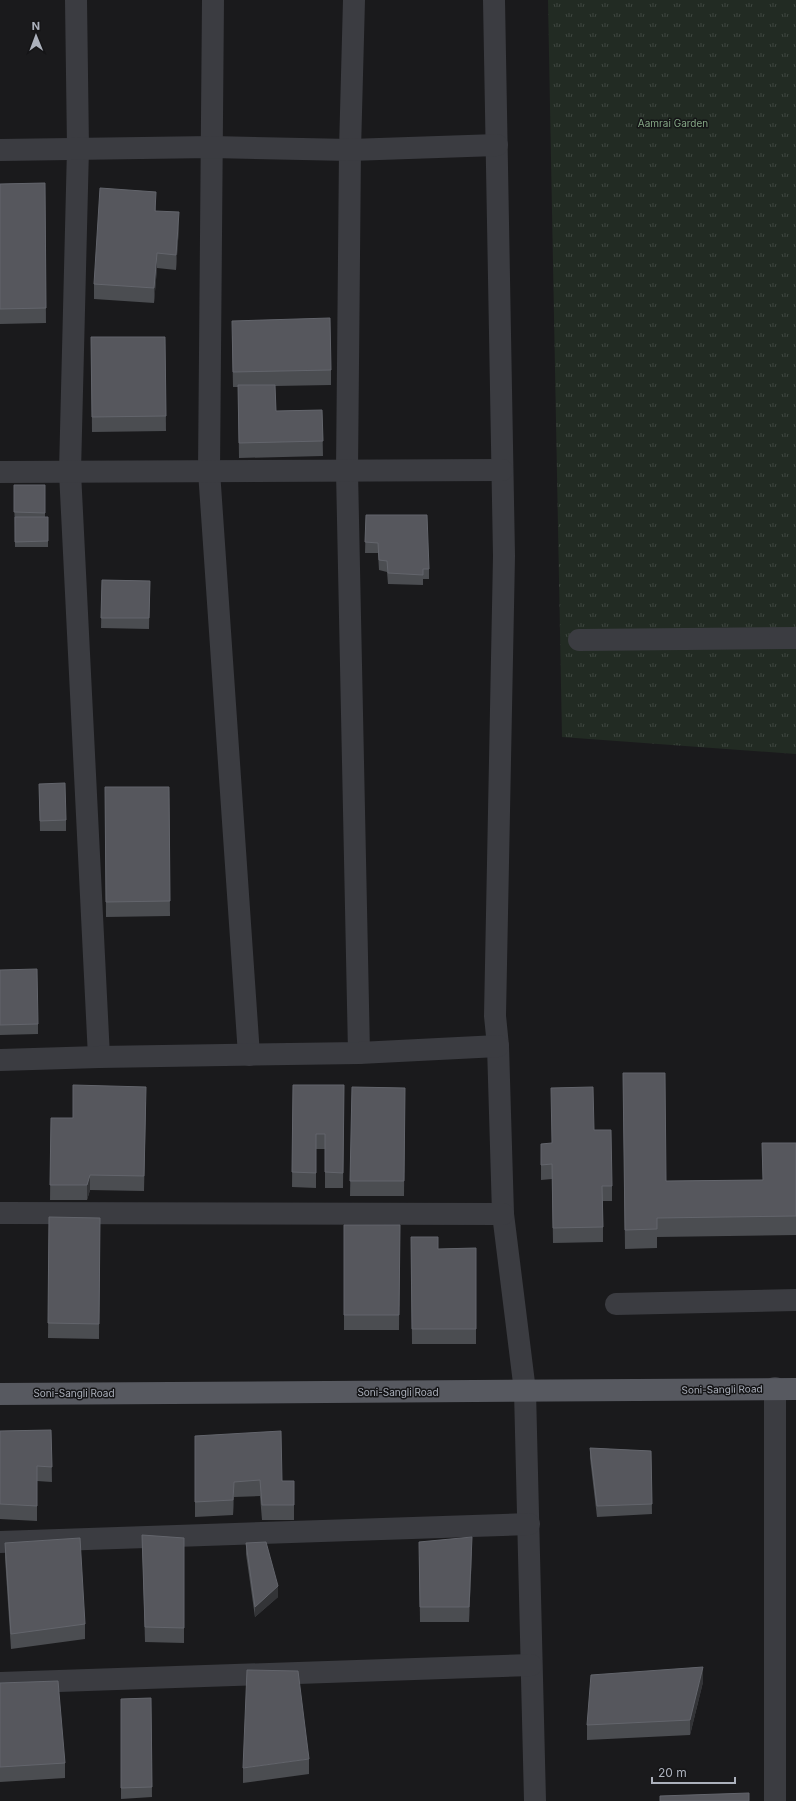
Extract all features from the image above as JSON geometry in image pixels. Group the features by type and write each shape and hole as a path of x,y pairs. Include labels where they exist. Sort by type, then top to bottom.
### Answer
{"main road":[{"name":"Soni-Sangli Road","path":"0,1394 786,1388"}],"street":[{"path":"76,0 78,148 70,472 99,1057"},
{"path":"213,0 209,471 249,1055"},
{"path":"354,0 350,150 347,471 359,1053"},
{"path":"494,0 504,556 495,1016 498,1046 503,1214 525,1391 534,1801"},
{"path":"0,150 212,147 350,150 496,145"},
{"path":"0,472 502,470"},
{"path":"580,640 796,638"},
{"path":"0,1060 359,1053 498,1046"},
{"path":"0,1213 503,1214"},
{"path":"616,1304 796,1300"},
{"path":"775,1801 786,1388"},
{"path":"0,1542 528,1524"},
{"path":"0,1683 531,1665"}],"green space":[{"name":"Aamrai Garden","path":"548,0 796,0 796,754 562,737"}],"building":[{"path":"45,183 46,308 0,309 0,184"},
{"path":"100,188 156,192 155,211 179,212 176,255 157,253 154,288 94,284"},
{"path":"330,318 331,370 233,372 232,321"},
{"path":"91,337 165,337 166,416 92,417"},
{"path":"238,385 275,385 276,411 322,410 323,441 239,443"},
{"path":"14,485 45,485 45,513 14,512"},
{"path":"366,515 427,515 429,569 423,569 423,575 388,573 387,561 379,560 378,543 365,542"},
{"path":"15,517 48,517 48,541 15,542"},
{"path":"102,580 150,581 149,618 101,618"},
{"path":"65,783 66,820 40,821 39,784"},
{"path":"105,787 169,787 170,901 106,902"},
{"path":"37,969 38,1024 0,1025 0,970"},
{"path":"623,1073 665,1073 666,1181 763,1180 762,1143 796,1143 796,1216 657,1218 657,1229 625,1230"},
{"path":"73,1085 146,1087 144,1176 90,1175 87,1185 50,1185 51,1118 73,1118"},
{"path":"293,1085 344,1085 343,1173 325,1172 325,1134 316,1134 316,1173 292,1172"},
{"path":"352,1087 405,1088 404,1181 350,1181"},
{"path":"593,1087 594,1130 611,1130 612,1186 602,1186 603,1227 553,1228 552,1164 541,1165 541,1144 552,1143 551,1088"},
{"path":"49,1217 100,1218 99,1324 48,1323"},
{"path":"344,1225 400,1225 399,1315 344,1315"},
{"path":"411,1237 438,1237 438,1249 476,1248 476,1329 412,1329"},
{"path":"51,1430 52,1467 37,1466 37,1506 0,1504 0,1431"},
{"path":"281,1431 282,1481 294,1481 294,1505 262,1505 260,1480 234,1482 233,1500 195,1502 195,1436"},
{"path":"590,1448 651,1451 652,1504 597,1506"},
{"path":"142,1535 184,1538 184,1628 145,1627"},
{"path":"472,1537 469,1607 420,1607 419,1542"},
{"path":"80,1538 85,1624 11,1634 5,1543"},
{"path":"266,1542 278,1586 255,1607 246,1543"},
{"path":"703,1667 690,1720 587,1725 591,1675"},
{"path":"247,1670 298,1671 309,1759 243,1768"},
{"path":"58,1681 65,1763 0,1767 0,1683"},
{"path":"151,1698 152,1787 121,1788 121,1699"},
{"path":"749,1793 749,1801 660,1801 660,1796"}]}
